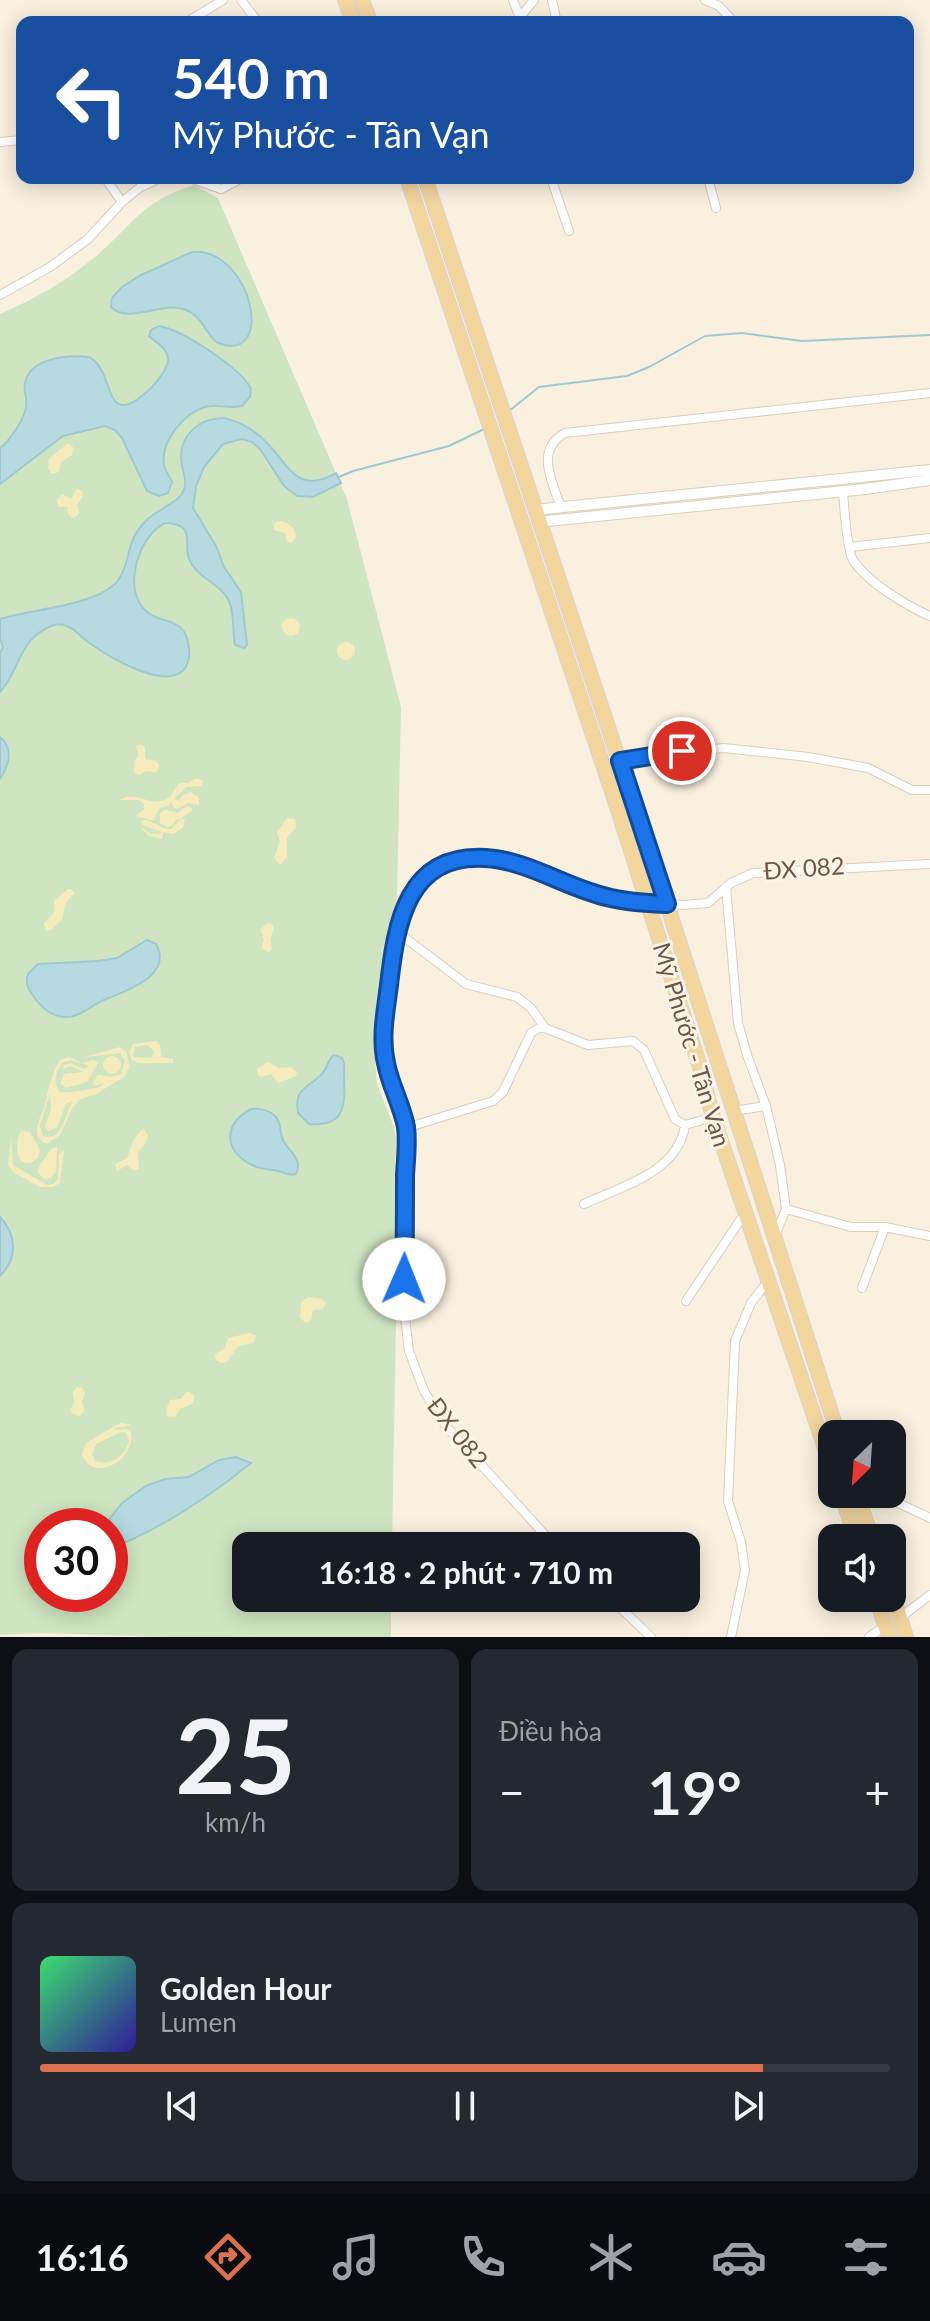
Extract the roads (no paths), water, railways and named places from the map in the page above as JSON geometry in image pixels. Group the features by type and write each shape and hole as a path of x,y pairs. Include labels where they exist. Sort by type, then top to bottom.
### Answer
{"main road":[{"name":"Mỹ Phước - Tân Vạn","path":"409,184 648,903 713,1117 818,1428"},
{"name":"Mỹ Phước - Tân Vạn","path":"427,184 620,761 834,1420"},
{"path":"881,1612 887,1632"},
{"path":"899,1612 906,1637"}],"street":[{"path":"197,16 223,0"},
{"path":"241,0 253,16"},
{"path":"521,16 534,0"},
{"path":"705,0 719,6 728,16"},
{"path":"109,184 122,202"},
{"path":"0,295 50,267 88,239 122,202 147,184"},
{"path":"207,184 221,189 231,184"},
{"path":"553,184 569,231"},
{"path":"710,184 716,208"},
{"path":"561,508 547,456 552,443 565,433 930,393"},
{"path":"536,516 767,493 930,470"},
{"path":"536,516 561,508 767,493 843,491 930,480"},
{"path":"843,491 852,559 872,580 930,616"},
{"path":"850,547 930,538"},
{"path":"620,761 724,748 808,757 868,768 912,790 930,790"},
{"name":"ĐX 082","path":"542,1532 445,1425 424,1391 406,1337 406,1128 385,1063 384,1042 396,931 404,907 415,889 449,861 487,858 621,901 667,904 708,903 742,875 753,873 930,864"},
{"path":"726,887 738,1023 766,1106 780,1165 786,1209 775,1236"},
{"path":"396,931 466,984 517,997 531,1008 545,1028"},
{"path":"406,1128 493,1101 503,1092 531,1033 539,1028 584,1044 627,1040 639,1044 672,1115 685,1125"},
{"path":"734,1111 766,1106"},
{"path":"685,1125 713,1117"},
{"path":"584,1204 655,1170 677,1149 685,1125"},
{"path":"786,1209 851,1227 885,1227 930,1236"},
{"path":"686,1301 745,1213"},
{"path":"862,1288 885,1227"},
{"path":"731,1637 745,1570 741,1542 728,1501 735,1341 751,1303 768,1281"},
{"path":"906,1507 930,1518"},
{"path":"901,1617 930,1595"},
{"path":"625,1612 651,1637"},
{"path":"869,1637 887,1632"}],"water":[{"path":"192,252 213,255 230,268 242,285 250,305 251,324 247,338 235,345 216,342 196,316 186,310 167,308 127,314 111,307 112,298 122,287"},
{"path":"159,326 181,334 210,351 236,371 251,389 250,397 242,406 205,407 189,415 175,430 164,456 172,482 168,493 159,496 147,491 122,438 115,430 105,426 63,436 0,484 0,448 23,417 25,383 34,368 61,357 89,357 101,369 117,403 128,404 151,388 167,365 166,351 149,336 151,330"},
{"path":"224,418 259,435 289,469 304,480 323,479 336,473 341,483 313,497 297,496 284,486 260,449 242,439 223,444 204,467 196,486 193,508 241,592 247,645 244,648 235,645 229,601 193,566 185,531 175,524 165,523 148,538 142,549 134,586 137,598 149,614 183,630 189,651 186,667 177,674 166,676 137,670 108,655 72,628 56,625 32,639 0,692 0,653 3,647 0,619 81,601 110,588 123,572 137,531 147,519 178,499 184,491 181,459 188,435 200,424"},
{"path":"0,737 7,746 9,757 0,779"},
{"path":"147,940 156,944 160,955 153,973 145,981 85,1011 64,1017 51,1013 29,989 28,974 38,964 117,958"},
{"path":"334,1055 342,1058 344,1065 341,1111 331,1122 309,1124 298,1113 298,1097 319,1077"},
{"path":"251,1109 267,1111 277,1118 283,1140 297,1159 296,1174 257,1167 244,1160 232,1146 231,1130"},
{"path":"0,1217 10,1231 13,1246 10,1262 0,1276"},
{"path":"236,1457 251,1463 184,1511 128,1541 128,1508 118,1508 122,1503 146,1486 165,1479 189,1477 219,1460"}],"waterway":[{"path":"509,411 539,387 627,376 705,336 742,333 802,341 930,335"},
{"path":"339,477 449,446 484,429"}]}
